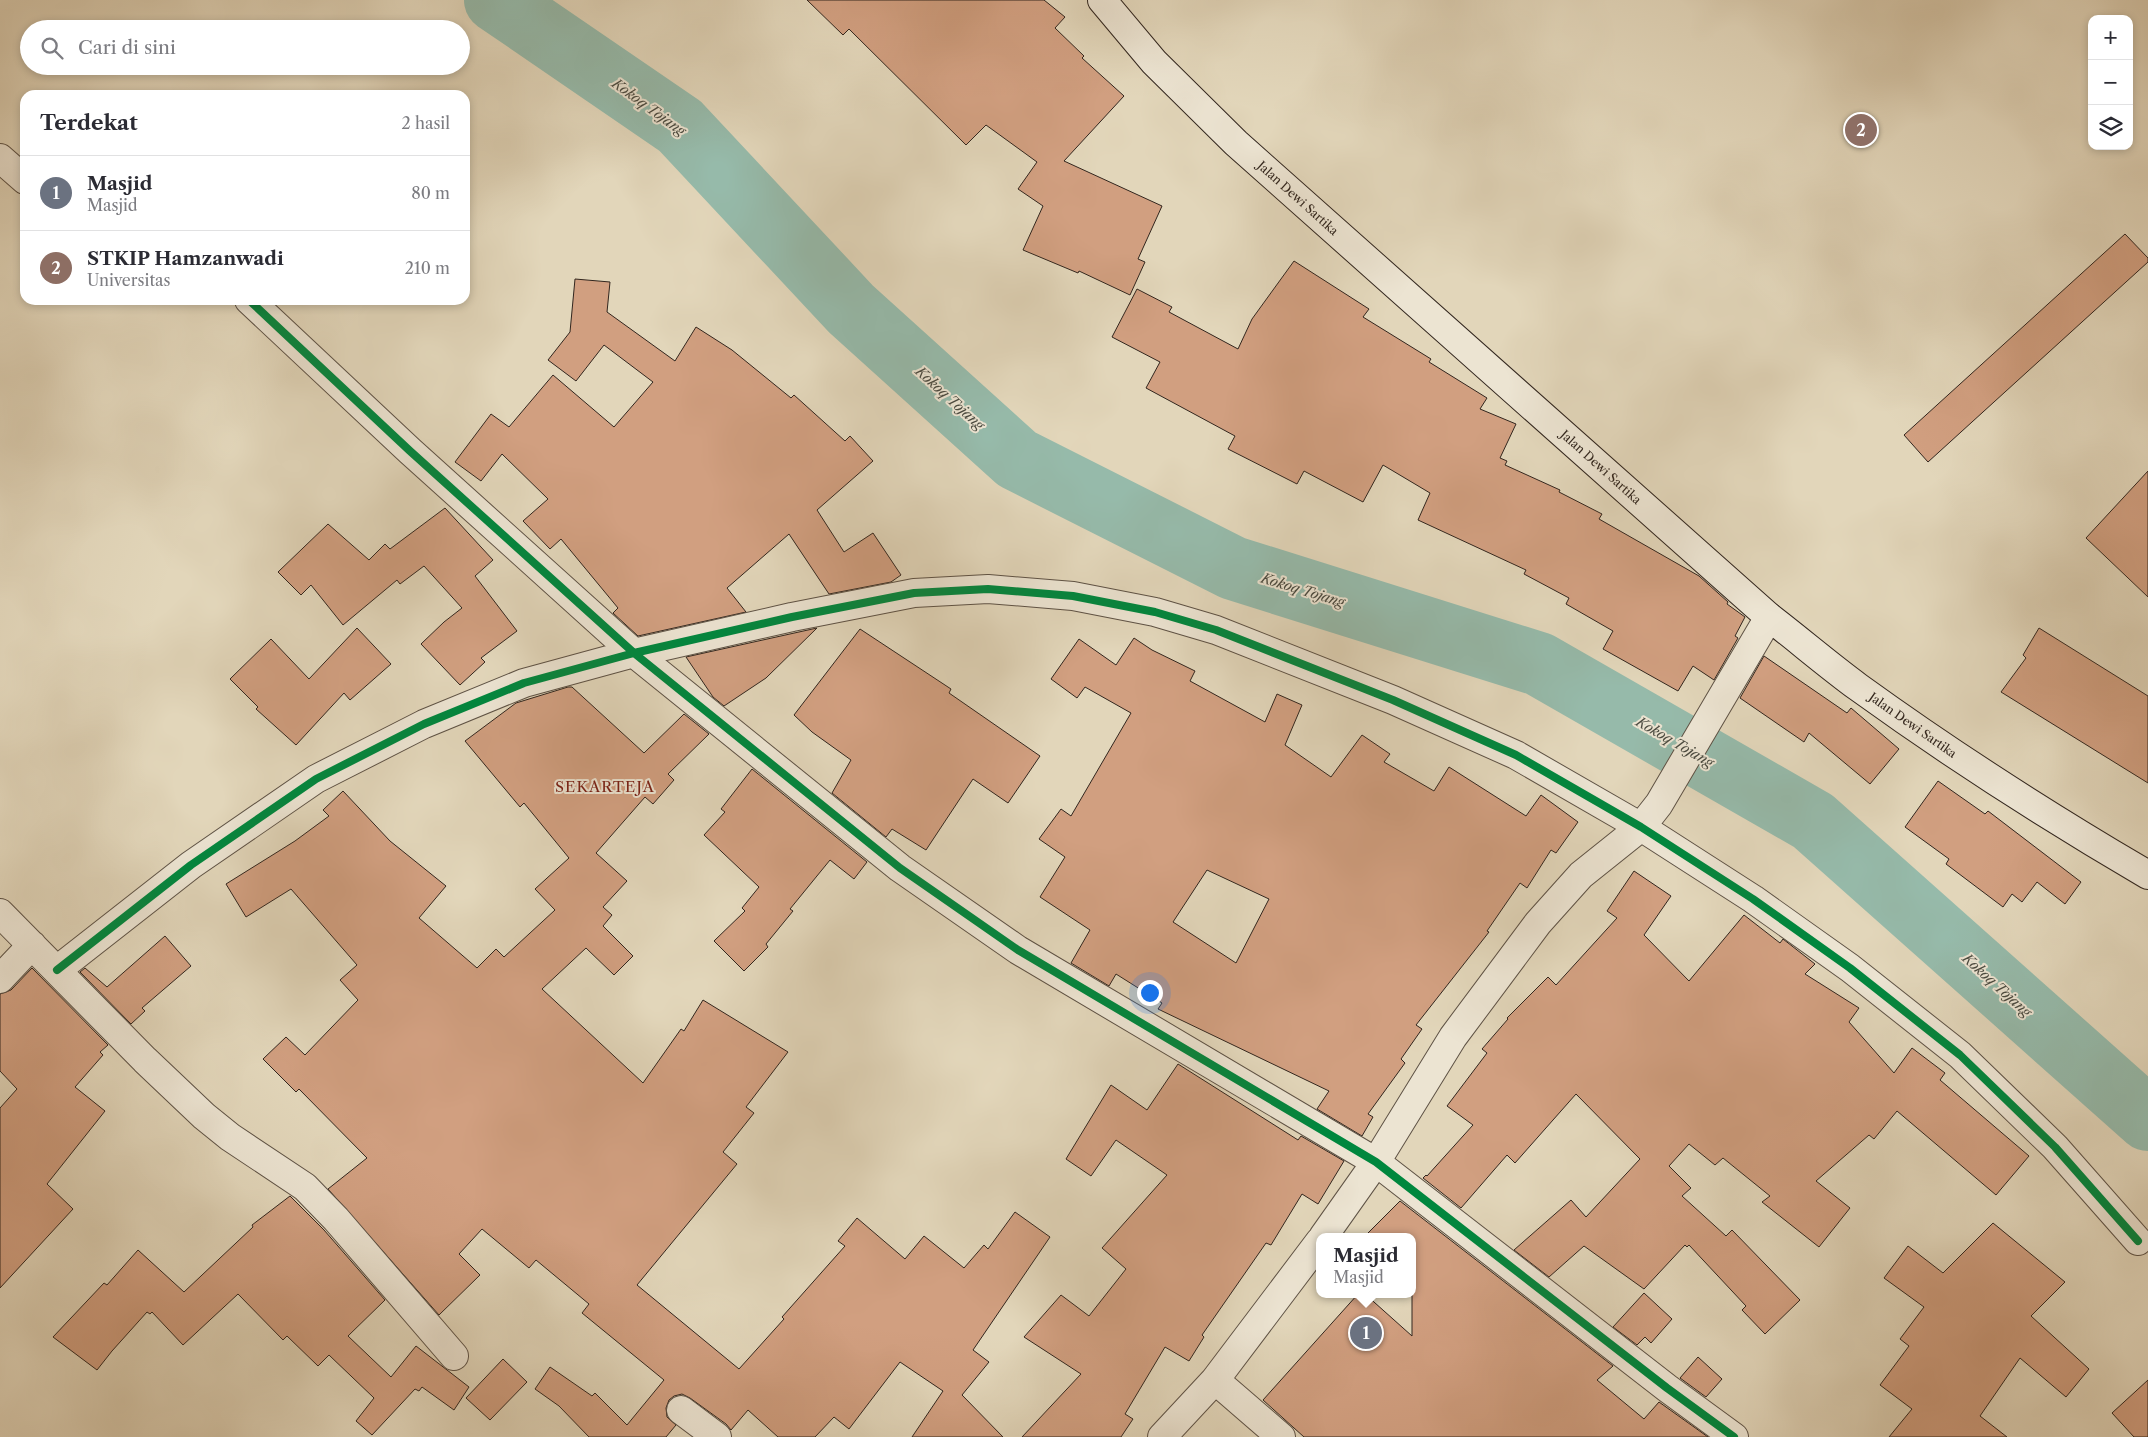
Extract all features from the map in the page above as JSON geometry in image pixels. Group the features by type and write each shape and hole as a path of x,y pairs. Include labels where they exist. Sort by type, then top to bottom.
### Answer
{"street":[{"name":"Jalan Dewi Sartika","path":"1102,0 1154,62 1236,143 1769,617 1857,687 1943,746 2042,813 2148,875"},
{"path":"0,158 20,176"},
{"path":"254,305 410,451 634,653 900,868 1018,950 1376,1162 1734,1437"},
{"path":"57,970 191,864 316,778 424,724 524,683 634,653 792,617 914,593 988,588 1073,596 1155,612 1216,630 1394,700 1516,755 1642,827 1753,899 1850,968 1960,1055 2055,1147 2138,1241"},
{"path":"1326,1233 1376,1162 1453,1037 1538,923 1581,876 1642,827 1659,804 1769,617"},
{"path":"0,914 145,1060 204,1116 230,1137 304,1187 347,1232 454,1356"},
{"path":"0,979 32,945"},
{"path":"1162,1437 1215,1380 1316,1246"},
{"path":"1215,1380 1280,1437"},
{"path":"681,1410 717,1437"}],"building":[{"path":"807,0 1044,0 1065,17 1055,28 1084,56 1082,58 1124,96 1064,161 1162,206 1138,259 1145,262 1130,295 1079,271 1078,273 1023,250 1043,206 1018,189 1037,162 986,125 966,145 849,29 843,35"},
{"path":"2125,234 2148,258 2148,262 1928,462 1904,435"},
{"path":"1294,261 1369,309 1363,317 1431,359 1429,362 1487,398 1480,409 1516,424 1500,458 1507,461 1505,465 1560,490 1559,492 1602,514 1599,519 1699,576 1728,602 1727,604 1745,617 1735,636 1738,638 1714,680 1693,666 1678,691 1603,649 1613,631 1566,604 1569,598 1524,574 1526,570 1418,520 1430,493 1383,465 1363,502 1304,471 1297,484 1228,449 1235,436 1146,388 1160,362 1112,337 1137,289 1172,307 1169,312 1238,349 1252,319"},
{"path":"575,279 610,282 607,312 675,361 696,327 732,350 791,398 794,395 845,441 850,436 873,461 817,510 844,552 873,533 901,575 891,582 829,594 789,534 727,588 746,612 638,636 613,613 618,608 561,539 550,549 523,521 548,499 502,454 481,481 455,462 491,414 509,427 553,375 614,427 653,382 604,345 576,381 548,360 570,332"},
{"path":"2148,471 2148,597 2086,538"},
{"path":"445,508 493,560 475,576 517,631 481,658 485,662 460,685 421,644 462,608 424,566 400,584 397,580 343,625 311,585 301,595 278,572 328,524 369,560 385,544 390,549"},
{"path":"357,628 391,664 350,700 344,693 296,745 256,709 258,707 230,679 271,639 309,679"},
{"path":"817,628 766,678 724,706 713,697 686,657"},
{"path":"2039,628 2148,696 2148,783 2001,692 2026,658 2023,655"},
{"path":"860,629 951,689 949,693 1040,756 1008,803 973,779 926,850 892,829 886,837 832,793 851,760 812,732 794,715"},
{"path":"1134,638 1152,650 1195,671 1190,681 1265,722 1277,694 1302,705 1285,745 1331,777 1362,735 1390,754 1384,762 1434,791 1449,767 1526,816 1541,795 1578,822 1556,853 1551,850 1527,888 1520,883 1487,931 1489,932 1416,1025 1422,1029 1401,1059 1405,1063 1368,1114 1373,1117 1362,1136 1317,1109 1329,1091 1158,1009 1162,1003 1116,974 1109,986 1071,963 1090,930 1040,897 1065,857 1039,839 1061,809 1071,816 1131,713 1085,687 1077,698 1051,679 1079,639 1116,665","holes":["1207,870 1269,899 1236,963 1173,922"]},
{"path":"1764,656 1847,713 1851,708 1899,749 1870,784 1809,733 1804,742 1740,698"},
{"path":"572,687 644,753 684,714 709,734 668,774 674,780 653,804 645,797 596,853 627,881 603,907 612,915 603,926 633,956 614,975 586,948 542,989 643,1083 681,1029 684,1031 703,1000 788,1052 746,1107 754,1113 723,1152 737,1164 637,1285 739,1369 845,1246 838,1241 857,1218 905,1259 924,1236 964,1268 984,1245 988,1249 1015,1212 1050,1237 973,1350 989,1362 962,1395 1003,1437 912,1437 943,1391 900,1362 849,1429 834,1417 815,1437 778,1437 748,1410 731,1430 726,1424 682,1394 674,1396 669,1400 666,1408 667,1417 676,1425 666,1437 589,1437 559,1406 535,1389 550,1367 592,1396 595,1393 627,1425 664,1380 582,1313 589,1304 536,1260 529,1268 482,1229 459,1254 480,1275 439,1315 328,1189 367,1158 299,1089 296,1092 263,1059 286,1037 305,1055 358,1000 340,980 357,965 291,889 246,917 226,884 295,841 329,816 323,810 343,791 390,841 446,886 419,918 477,968 496,949 504,957 555,910 535,889 569,858 524,803 520,807 465,741 516,703"},
{"path":"752,769 867,862 854,879 830,860 790,909 793,911 766,944 768,947 744,971 714,941 745,911 742,908 759,887 704,835 725,812 721,809"},
{"path":"1938,781 1985,814 1988,811 2081,882 2065,904 2037,882 2022,902 2012,894 2003,907 1946,864 1949,859 1905,827"},
{"path":"1634,871 1671,896 1644,935 1689,981 1744,915 1780,943 1783,939 1815,964 1805,974 1859,1008 1849,1022 1894,1073 1912,1048 1945,1073 1940,1080 2029,1156 1996,1195 1897,1111 1874,1139 1869,1135 1816,1181 1850,1208 1819,1247 1762,1202 1770,1196 1723,1158 1715,1165 1689,1144 1669,1166 1691,1188 1682,1196 1726,1236 1732,1230 1800,1300 1765,1334 1742,1310 1746,1306 1689,1245 1687,1247 1685,1245 1644,1289 1584,1246 1549,1277 1514,1250 1571,1200 1586,1217 1640,1159 1576,1094 1515,1163 1507,1155 1461,1208 1423,1178 1427,1176 1473,1125 1447,1106 1487,1053 1482,1049 1507,1018 1548,977 1556,985 1617,918 1607,911"},
{"path":"165,936 191,966 142,1008 145,1011 131,1024 80,972 85,968 107,987"},
{"path":"32,968 108,1045 100,1052 103,1055 75,1087 105,1111 47,1184 73,1209 0,1288 0,1108 17,1089 0,1071 0,994 11,990"},
{"path":"1178,1064 1298,1140 1301,1136 1344,1161 1318,1204 1302,1194 1271,1245 1266,1243 1202,1335 1204,1337 1189,1361 1165,1347 1125,1414 1133,1419 1121,1437 1022,1437 1081,1374 1024,1337 1061,1295 1089,1316 1126,1269 1102,1248 1167,1175 1116,1140 1091,1176 1066,1159 1111,1085 1147,1110"},
{"path":"290,1196 324,1230 385,1300 348,1336 391,1377 416,1346 469,1387 454,1410 422,1387 419,1391 415,1389 372,1435 356,1421 374,1398 329,1355 318,1366 287,1336 283,1340 238,1294 183,1345 152,1312 150,1314 147,1312 97,1370 53,1337 104,1283 107,1285 138,1250 184,1292 253,1227 252,1225"},
{"path":"1400,1201 1613,1366 1597,1380 1644,1419 1659,1402 1708,1437 1304,1437 1263,1400 1354,1298 1369,1298 1412,1336 1412,1298 1416,1298 1416,1233 1368,1233"},
{"path":"1993,1223 2065,1282 2031,1316 2089,1369 2066,1397 2020,1358 1980,1416 2007,1437 1889,1437 1912,1409 1880,1385 1909,1346 1900,1339 1924,1307 1884,1278 1908,1246 1943,1273"},
{"path":"1644,1293 1672,1319 1651,1343 1645,1337 1637,1345 1613,1327"},
{"path":"1698,1357 1722,1379 1706,1397 1680,1378"},
{"path":"503,1359 527,1382 490,1420 466,1398"},
{"path":"2148,1380 2148,1437 2134,1437 2112,1413"}],"waterway":[{"name":"Kokoq Tojang","path":"496,0 680,126 851,309 1017,459 1233,568 1539,664 1813,821 2148,1119"}],"cycle path":[{"path":"254,305 410,451 634,653 900,868 1018,950 1376,1162 1667,1388 1734,1437"},
{"path":"57,970 191,865 316,779 424,724 524,683 634,653 792,617 914,593 988,589 1073,596 1155,612 1216,630 1393,700 1516,755 1641,827 1753,899 1850,968 1960,1055 2055,1147 2138,1241"}],"place":[{"name":"STKIP Hamzanwadi","path":"1861,130"},
{"name":"Masjid","path":"1366,1333"}],"district":[{"name":"SEKARTEJA","path":"605,786"}]}
